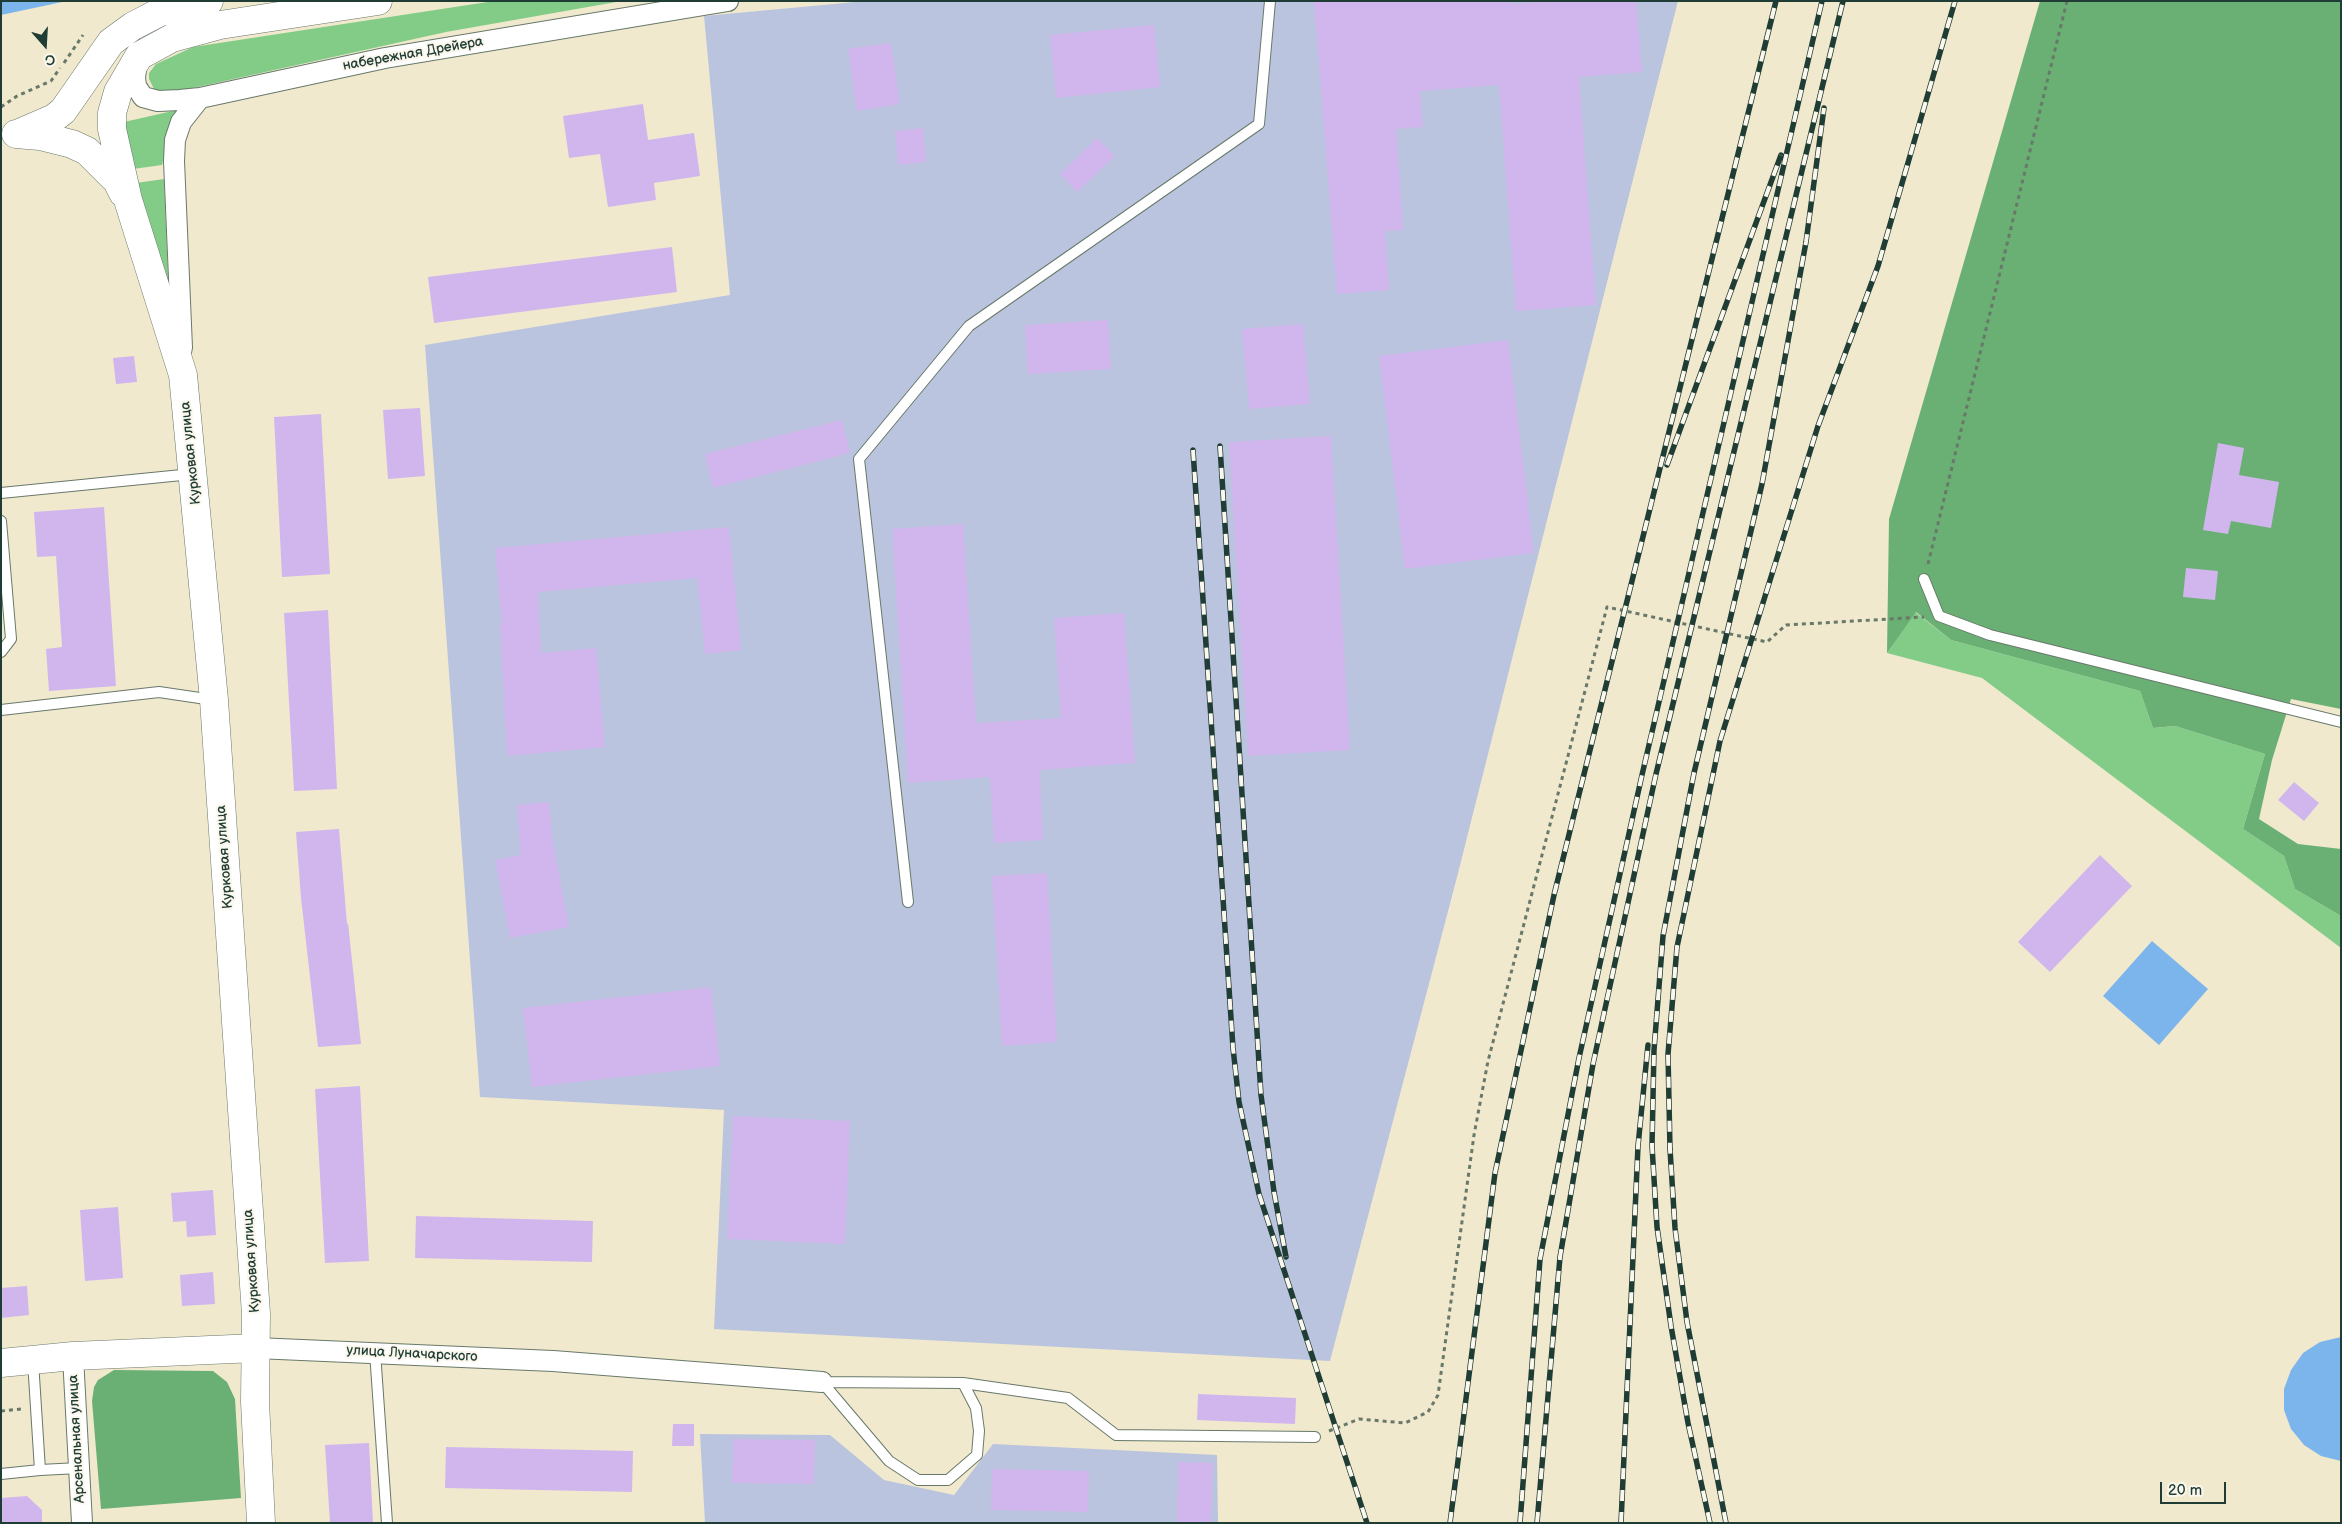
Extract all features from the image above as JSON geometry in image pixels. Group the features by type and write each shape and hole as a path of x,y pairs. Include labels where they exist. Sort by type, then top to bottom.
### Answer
{"main road":[{"path":"9,136 54,118 63,111 105,50 118,36 160,12 209,1"},
{"path":"128,200 112,129 112,113 118,92 139,56 172,38 204,28 378,1"},
{"path":"9,136 40,136 72,144 87,151 117,181 128,200"},
{"name":"Курковая улица","path":"128,200 183,375 193,474 214,700 255,1304 256,1402 261,1523"},
{"name":"улица Луначарского","path":"1,1363 73,1356 256,1348"}],"street":[{"name":"набережная Дрейера","path":"139,56 135,78 136,86 143,97 158,101 200,98 385,58 728,1"},
{"path":"183,375 174,154 177,131 200,98"},
{"name":"улица Луначарского","path":"256,1348 553,1361 822,1382"},
{"name":"Арсенальная улица","path":"73,1356 82,1523"}],"lane":[{"path":"908,902 859,459 969,326 1259,124 1270,1"},
{"path":"1,493 193,474"},
{"path":"1,521 11,639 1,652"},
{"path":"1924,579 1939,616 1990,635 2341,722"},
{"path":"1,710 159,692 214,700"},
{"path":"375,1352 387,1523"},
{"path":"33,1360 40,1470"},
{"path":"822,1382 889,1461 918,1480 948,1480 977,1455 979,1431 976,1408 963,1383"},
{"path":"822,1382 963,1383 1068,1398 1116,1435 1315,1437"},
{"path":"1,1474 79,1468"}],"path":[{"path":"1924,579 2067,1"},
{"path":"1,107 17,96 51,80 77,42 90,28"},
{"path":"1315,1437 1359,1419 1405,1423 1428,1412 1438,1395 1474,1135 1488,1061 1607,607 1767,642 1786,625 1939,616"}],"shaded area":[{"path":"866,1 1678,1 1457,877 1330,1361 714,1329 724,1110 480,1097 425,345 730,295 704,16"},
{"path":"700,1434 830,1435 884,1480 954,1495 993,1444 1217,1455 1218,1523 705,1523"}],"green space":[{"path":"494,1 622,1 446,32 166,94 155,91 149,79 149,73 156,64 193,47"},
{"path":"2040,1 2341,1 2341,709 2291,699 2272,760 2259,819 2298,844 2341,849 2341,916 2295,889 2284,856 2243,829 2265,754 2175,726 2153,728 2140,691 1951,640 1916,612 1887,653 1889,519"},
{"path":"177,110 168,137 162,165 133,169 124,122"},
{"path":"164,179 169,300 136,183"},
{"path":"1915,612 1951,640 2140,691 2153,728 2175,726 2265,754 2243,829 2284,856 2295,889 2341,916 2341,948 1982,678 1887,653"},
{"path":"114,1370 213,1371 227,1382 235,1399 241,1498 101,1509 92,1401 94,1387 98,1380"}],"water":[{"path":"1,1 67,1 1,15"},
{"path":"2152,941 2208,989 2159,1045 2103,996"},
{"path":"2341,1337 2341,1461 2321,1456 2304,1445 2291,1429 2284,1410 2284,1389 2291,1370 2303,1353 2320,1342"}],"building":[{"path":"1314,1 1511,1 1511,4 1551,1 1636,1 1642,72 1579,77 1596,305 1516,311 1499,85 1420,91 1423,127 1396,129 1403,230 1385,231 1389,290 1337,294"},
{"path":"1154,25 1160,87 1056,98 1050,35"},
{"path":"891,43 900,104 857,111 848,49"},
{"path":"643,104 648,140 694,133 700,176 654,183 656,200 608,207 600,154 569,158 563,116"},
{"path":"923,128 926,162 898,165 895,131"},
{"path":"1097,138 1115,156 1077,192 1060,174"},
{"path":"672,247 677,292 434,323 428,277"},
{"path":"1108,320 1111,369 1028,374 1025,325"},
{"path":"1303,324 1310,404 1249,409 1242,329"},
{"path":"1508,340 1534,553 1405,569 1379,356"},
{"path":"134,356 137,382 116,384 113,358"},
{"path":"420,408 425,476 388,479 383,410"},
{"path":"321,414 330,574 282,577 274,417"},
{"path":"842,420 850,453 713,488 705,454"},
{"path":"1331,436 1350,750 1248,756 1229,442"},
{"path":"2218,443 2244,448 2239,475 2279,482 2271,528 2231,521 2228,534 2203,530"},
{"path":"104,507 116,686 49,691 46,649 62,647 56,556 37,557 34,512"},
{"path":"963,524 976,723 1061,718 1054,618 1124,613 1135,763 1040,770 1043,840 994,843 990,777 908,783 892,529"},
{"path":"729,527 741,650 705,654 697,578 538,592 541,653 596,648 605,747 507,756 500,625 502,625 495,548"},
{"path":"2186,568 2218,571 2215,600 2183,597"},
{"path":"328,610 337,789 294,791 284,613"},
{"path":"2294,782 2319,803 2304,821 2278,800"},
{"path":"549,802 552,836 569,927 510,938 495,860 521,855 517,805"},
{"path":"339,829 347,924 361,1044 318,1047 301,898 296,832"},
{"path":"2100,855 2132,886 2050,972 2018,942"},
{"path":"1047,873 1057,1042 1002,1046 992,876"},
{"path":"711,987 720,1066 532,1087 523,1008"},
{"path":"360,1086 369,1261 325,1263 315,1089"},
{"path":"733,1116 850,1121 845,1244 727,1239"},
{"path":"213,1190 216,1235 187,1237 186,1221 173,1222 171,1193"},
{"path":"118,1207 123,1278 85,1281 80,1210"},
{"path":"416,1216 593,1221 592,1262 415,1258"},
{"path":"213,1272 215,1304 182,1306 180,1275"},
{"path":"27,1286 29,1315 1,1318 1,1288"},
{"path":"1198,1394 1296,1398 1295,1424 1197,1420"},
{"path":"673,1424 694,1424 694,1446 672,1446"},
{"path":"733,1439 815,1440 814,1484 732,1483"},
{"path":"369,1443 373,1523 330,1523 325,1445"},
{"path":"446,1447 633,1451 632,1492 445,1488"},
{"path":"1178,1462 1213,1463 1211,1523 1177,1523"},
{"path":"992,1469 1089,1471 1088,1512 991,1510"},
{"path":"27,1496 42,1510 42,1523 1,1523 1,1498"}],"railway":[{"path":"1450,1523 1495,1173 1554,895 1776,1"},
{"path":"1520,1523 1540,1259 1579,1058 1642,775 1822,1"},
{"path":"1537,1523 1560,1257 1593,1064 1656,774 1843,1"},
{"path":"1726,1523 1687,1322 1675,1228 1670,1149 1668,1054 1677,947 1720,741 1818,426 1878,266 1955,1"},
{"path":"1710,1523 1688,1423 1671,1326 1657,1227 1652,1146 1654,1050 1663,936 1694,773 1762,484 1806,242 1824,108"},
{"path":"1667,465 1781,155"},
{"path":"1220,446 1261,1095 1274,1192 1286,1257"},
{"path":"1193,450 1233,1048 1239,1102 1259,1194 1367,1523"},
{"path":"1621,1523 1638,1146 1648,1045"}]}
